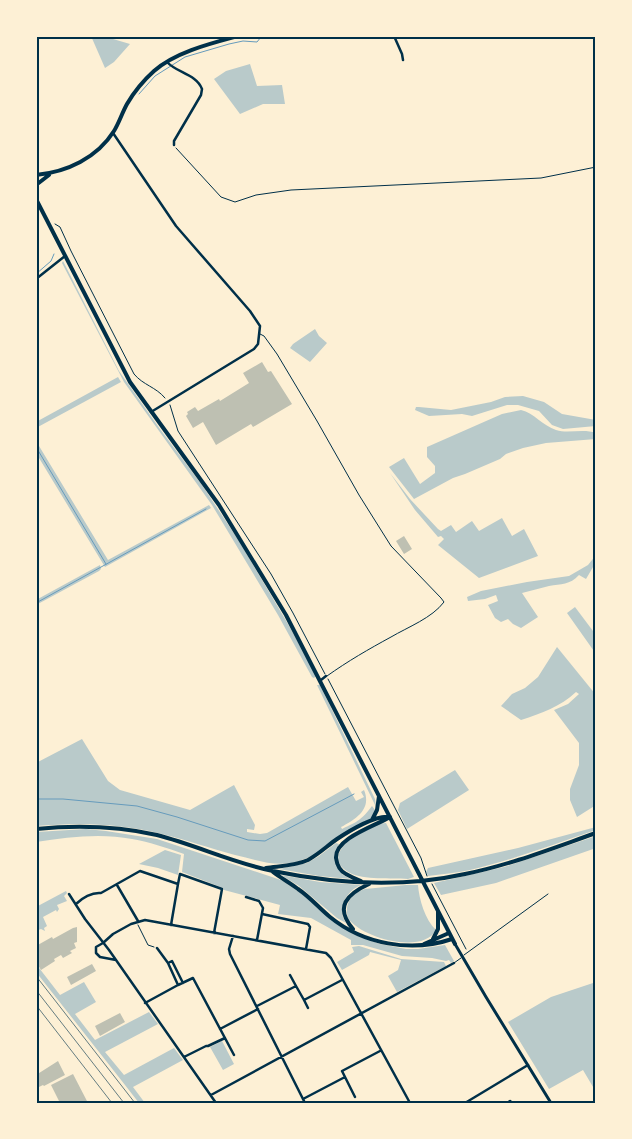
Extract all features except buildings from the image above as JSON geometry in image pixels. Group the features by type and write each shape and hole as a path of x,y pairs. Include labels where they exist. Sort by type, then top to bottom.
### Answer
{"main road":[{"path":"36,184 51,174 74,166 89,157 113,133 132,96 151,74 203,46 238,36"},
{"path":"36,175 51,174"},
{"path":"36,199 130,382 210,492 286,615 455,944"},
{"path":"372,820 377,810 379,795"},
{"path":"263,868 294,865 306,861 316,856 336,840 372,820 384,816 390,817"},
{"path":"364,882 341,870 337,864 336,855 339,848 348,839 390,817"},
{"path":"36,829 89,826 127,830 173,840 270,870 312,878 364,882 437,879 464,874 491,868 596,833"},
{"path":"270,870 298,888 330,917 355,932 385,943 404,946 422,946 452,939"},
{"path":"355,932 344,916 346,901 350,894 371,882"},
{"path":"433,939 438,929 438,909"},
{"path":"422,946 449,932"}],"street":[{"path":"394,36 403,60"},
{"path":"169,64 196,80 202,89 201,95 174,145"},
{"path":"113,133 176,226 258,321 260,326 258,344 254,349 151,412"},
{"path":"36,279 65,256"},
{"path":"321,680 326,676"},
{"path":"76,904 95,892 101,893 140,871 178,884"},
{"path":"170,925 180,874 222,889 214,933"},
{"path":"117,885 137,922"},
{"path":"69,894 216,1103"},
{"path":"246,897 259,901 263,908 258,940"},
{"path":"262,914 308,924 310,927 306,949"},
{"path":"116,960 97,955 96,947 113,934 145,920 324,952 329,955 410,1103"},
{"path":"233,936 229,949 230,954 304,1101 345,1077"},
{"path":"455,944 551,1103"},
{"path":"157,948 168,963 178,985"},
{"path":"168,963 172,961 183,983"},
{"path":"211,1096 454,963"},
{"path":"290,975 308,1008"},
{"path":"145,1003 193,978 234,1056"},
{"path":"304,1000 343,980"},
{"path":"220,1029 296,986"},
{"path":"184,1057 225,1038"},
{"path":"355,1097 342,1071 380,1050"},
{"path":"465,1103 528,1065"},
{"path":"506,1103 510,1101 512,1103"}],"lane":[{"path":"260,334 264,336 277,354 391,546 444,602 439,609 425,618 362,653 326,676"},
{"path":"454,963 548,894"}],"path":[{"path":"174,145 221,197 235,202 256,195 292,190 541,178 596,167"},
{"path":"50,225 56,224 60,227 70,251 134,374 145,384 159,391 168,401 178,430 294,613 468,952"},
{"path":"137,922 148,945 157,948"}],"shaded area":[{"path":"91,36 108,36 130,44 114,62 105,68"},
{"path":"250,64 257,86 282,85 285,104 263,104 240,114 214,79 226,71"},
{"path":"63,261 119,371 202,485 239,541 288,624 316,676 314,678 212,505 124,382 62,263"},
{"path":"315,329 319,336 327,343 310,362 290,348"},
{"path":"118,377 121,382 36,428 36,422"},
{"path":"523,396 544,402 562,414 596,420 596,426 563,429 552,425 539,411 518,405 507,405 472,416 462,414 429,416 415,410 416,407 419,407 451,410 491,402 505,397"},
{"path":"521,410 556,430 596,433 596,439 546,443 523,448 453,478 414,499 389,467 404,458 420,484 435,473 435,466 427,457 427,447 502,414"},
{"path":"36,441 108,560 209,505 211,508 105,567 36,453"},
{"path":"390,473 410,499 441,531 451,525 456,532 472,521 479,531 502,518 512,536 524,529 538,556 479,578 438,545 444,539 441,536 438,537 415,510"},
{"path":"596,555 596,562 586,579 579,575 565,584 522,593 538,617 521,628 508,619 501,622 495,618 488,605 498,601 496,595 485,599 468,601 467,597 481,591 569,576 588,565"},
{"path":"100,565 101,569 99,571 36,605 36,600"},
{"path":"575,607 596,635 596,654 567,613"},
{"path":"557,647 596,695 596,805 577,817 570,800 570,789 579,765 579,743 554,710 568,704 579,694 576,692 557,706 521,720 501,706 512,694 525,688 538,677"},
{"path":"317,685 320,685 375,799 376,807"},
{"path":"82,739 108,781 120,790 190,810 234,785 255,825 254,830 247,829 247,832 267,833 348,787 356,801 364,797 361,792 364,790 366,803 361,813 341,827 342,829 359,820 372,806 375,810 371,819 321,851 301,860 284,864 256,860 168,835 127,827 82,824 36,826 36,763"},
{"path":"455,770 469,790 407,829 398,810 400,803"},
{"path":"386,823 414,877 408,879 362,877 350,873 341,866 338,858 341,850 348,842 367,829"},
{"path":"596,827 596,830 486,866 428,876 426,872 428,868 518,848"},
{"path":"86,829 157,839 281,880 302,894 345,929 356,935 380,944 406,949 445,945 454,961 451,963 449,960 402,956 363,945 351,945 351,940 311,918 278,914 280,905 224,890 182,872 184,854 152,843 120,837 96,836 36,842 36,832"},
{"path":"596,836 596,848 496,883 441,895 434,883 504,867"},
{"path":"336,843 339,844 334,858 342,874 350,879 279,869 307,863"},
{"path":"165,850 181,855 178,875 139,864"},
{"path":"281,875 320,882 361,885 347,896 342,906 343,918 346,923 337,918 299,886"},
{"path":"418,885 423,909 436,930 429,937 419,941 392,941 365,932 348,918 348,904 356,893 365,889"},
{"path":"66,891 67,893 64,896 67,901 57,905 59,909 57,912 56,910 43,917 47,926 44,928 45,931 41,929 36,931 36,907"},
{"path":"359,946 401,959 444,962 446,966 397,992 388,976 398,970 401,960 370,952 369,955 342,970 337,962 354,952 352,947"},
{"path":"36,964 60,995 84,982 96,1002 75,1014 95,1040 149,1012 158,1024 105,1052 124,1075 174,1048 183,1060 133,1087 145,1103 139,1103 36,972"},
{"path":"596,982 596,1092 583,1070 549,1089 508,1022 551,997"},
{"path":"222,1041 234,1064 223,1070 210,1047"}],"waterway":[{"path":"139,94 155,76 185,57 243,41 257,42 261,37"},
{"path":"36,274 51,261 54,254"},
{"path":"36,447 106,564"},
{"path":"36,603 206,509"},
{"path":"36,799 63,799 137,806 248,840 265,841 354,794"}],"railway":[{"path":"36,976 135,1103"},
{"path":"36,990 124,1103"},
{"path":"36,1005 112,1103"}]}
